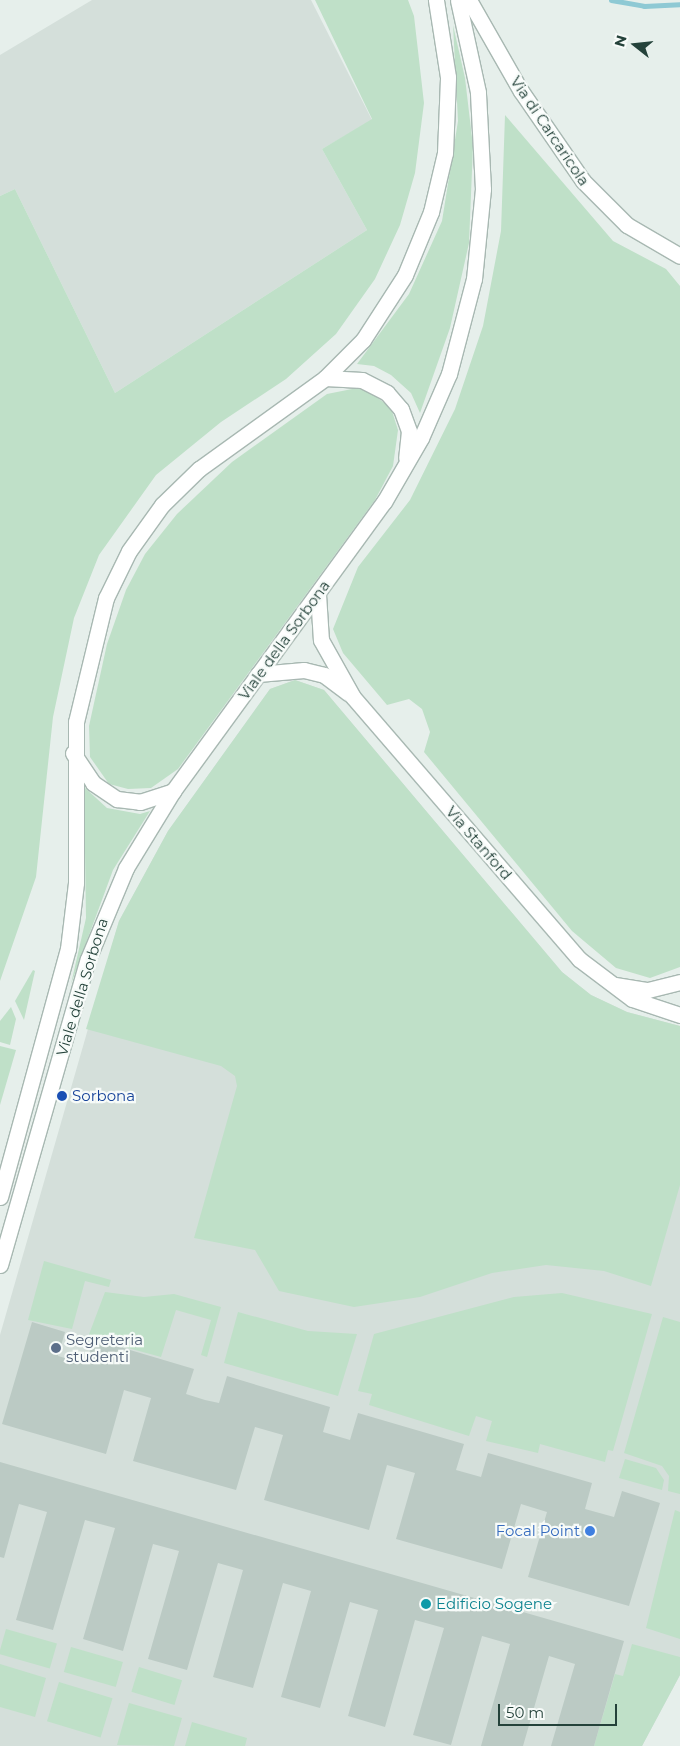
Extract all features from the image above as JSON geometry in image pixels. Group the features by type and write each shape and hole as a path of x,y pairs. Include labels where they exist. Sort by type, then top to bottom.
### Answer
{"street":[{"name":"Viale della Sorbona","path":"0,1197 68,949 76,883 73,753 85,676 103,607 142,531 199,469 325,378 362,340 388,304 410,264 434,204 444,160 449,101 436,0"},
{"name":"Viale della Sorbona","path":"0,1265 95,938 129,862 173,791 318,594 400,476 449,374 463,329 480,242 482,132 475,75 458,0"},
{"name":"Via di Carcaricola","path":"469,0 521,91 588,187 627,225 680,256"},
{"path":"325,378 372,383 395,401 409,430 400,476"},
{"name":"Via Stanford","path":"318,594 321,640 353,696 573,952 609,984 642,1004 680,1015"},
{"name":"Via Stanford","path":"258,674 296,668 312,671 353,696"},
{"path":"73,753 93,783 117,799 140,802 173,791"},
{"path":"609,984 648,990 680,982"}],"shaded area":[{"path":"92,0 311,0 372,120 322,149 367,230 115,393 15,189 0,196 0,55"},
{"path":"295,680 324,690 562,972 591,995 627,1012 680,1026 680,1675 642,1746 0,1746 0,1335 119,921 168,831 270,689"}],"green space":[{"path":"315,0 408,0 414,16 424,103 415,173 400,225 375,279 336,334 286,379 221,422 156,475 99,555 74,618 53,717 36,877 0,981 0,196 15,189 115,393 367,230 322,149 372,119"},
{"path":"453,25 465,78 473,146 469,243 450,328 420,413 411,393 391,375 374,366 357,364 409,294 442,221 458,121"},
{"path":"505,115 613,241 666,269 680,286 680,967 650,978 616,968 572,931 424,752 430,732 422,709 409,699 387,705 343,653 333,629 358,567 410,500 455,409 483,326 501,231"},
{"path":"357,388 370,392 391,408 398,430 393,466 375,500 178,769 151,788 128,789 109,784 90,757 89,726 107,644 126,590 145,554 177,514 232,462 327,394"},
{"path":"295,680 324,690 562,972 591,995 627,1012 680,1026 680,1185 651,1286 604,1271 546,1265 492,1273 420,1297 354,1307 279,1291 255,1250 194,1238 237,1086 235,1076 221,1066 86,1029 119,921 168,831 270,689"},
{"path":"84,787 107,808 140,814 150,811 113,870 71,984 86,918"},
{"path":"33,970 35,971 24,1020 15,1001"},
{"path":"11,1007 16,1019 10,1045 0,1042 0,1021"},
{"path":"0,1046 16,1050 0,1105"},
{"path":"44,1261 111,1280 109,1287 85,1281 72,1329 28,1320"},
{"path":"105,1292 144,1297 174,1294 221,1307 207,1357 201,1355 211,1320 176,1310 161,1357 88,1337"},
{"path":"562,1293 652,1314 613,1451 608,1450 605,1462 540,1444 538,1453 486,1441 492,1421 476,1416 469,1436 369,1405 372,1394 358,1391 374,1334 514,1297"},
{"path":"238,1312 308,1331 357,1334 338,1396 224,1363"},
{"path":"663,1317 680,1322 680,1494 668,1491 669,1476 662,1466 624,1453"},
{"path":"625,1459 656,1468 664,1480 662,1490 619,1478"},
{"path":"675,1510 680,1512 680,1639 646,1628"},
{"path":"6,1629 57,1644 50,1669 0,1654"},
{"path":"632,1644 680,1657 680,1675 642,1746 594,1746 615,1674 623,1676"},
{"path":"71,1647 123,1662 116,1687 64,1672"},
{"path":"0,1664 46,1678 35,1717 0,1707"},
{"path":"139,1667 182,1680 174,1705 131,1692"},
{"path":"59,1682 113,1698 101,1738 47,1721"},
{"path":"129,1703 182,1718 174,1746 117,1745"},
{"path":"192,1722 247,1738 245,1746 185,1746"}],"building":[{"name":"Edificio Sogene","path":"32,1322 65,1332 58,1356 86,1364 93,1339 194,1369 186,1394 205,1400 219,1403 227,1376 330,1407 323,1432 350,1440 358,1413 464,1444 456,1470 481,1477 488,1453 592,1483 585,1509 614,1517 622,1491 660,1503 629,1606 528,1577 547,1512 521,1504 502,1569 396,1539 415,1473 387,1465 369,1530 264,1500 283,1435 255,1427 236,1490 133,1461 151,1398 124,1390 106,1454 2,1424"},
{"name":"Edificio Sogene","path":"0,1462 624,1641 594,1746 551,1746 575,1664 549,1656 523,1746 481,1746 510,1644 482,1636 451,1745 413,1735 444,1628 415,1620 385,1727 348,1716 378,1610 350,1602 320,1708 281,1697 311,1591 283,1583 253,1688 213,1677 243,1570 218,1563 187,1670 148,1659 179,1551 153,1544 123,1651 83,1639 115,1528 85,1520 53,1630 16,1620 47,1512 19,1504 4,1558 0,1557"}],"waterway":[{"path":"611,0 644,6 680,4"}],"place":[{"name":"Sorbona","path":"62,1096"},
{"name":"Segreteria studenti","path":"56,1348"},
{"name":"Focal Point","path":"590,1531"},
{"name":"Edificio Sogene","path":"426,1604"}]}
